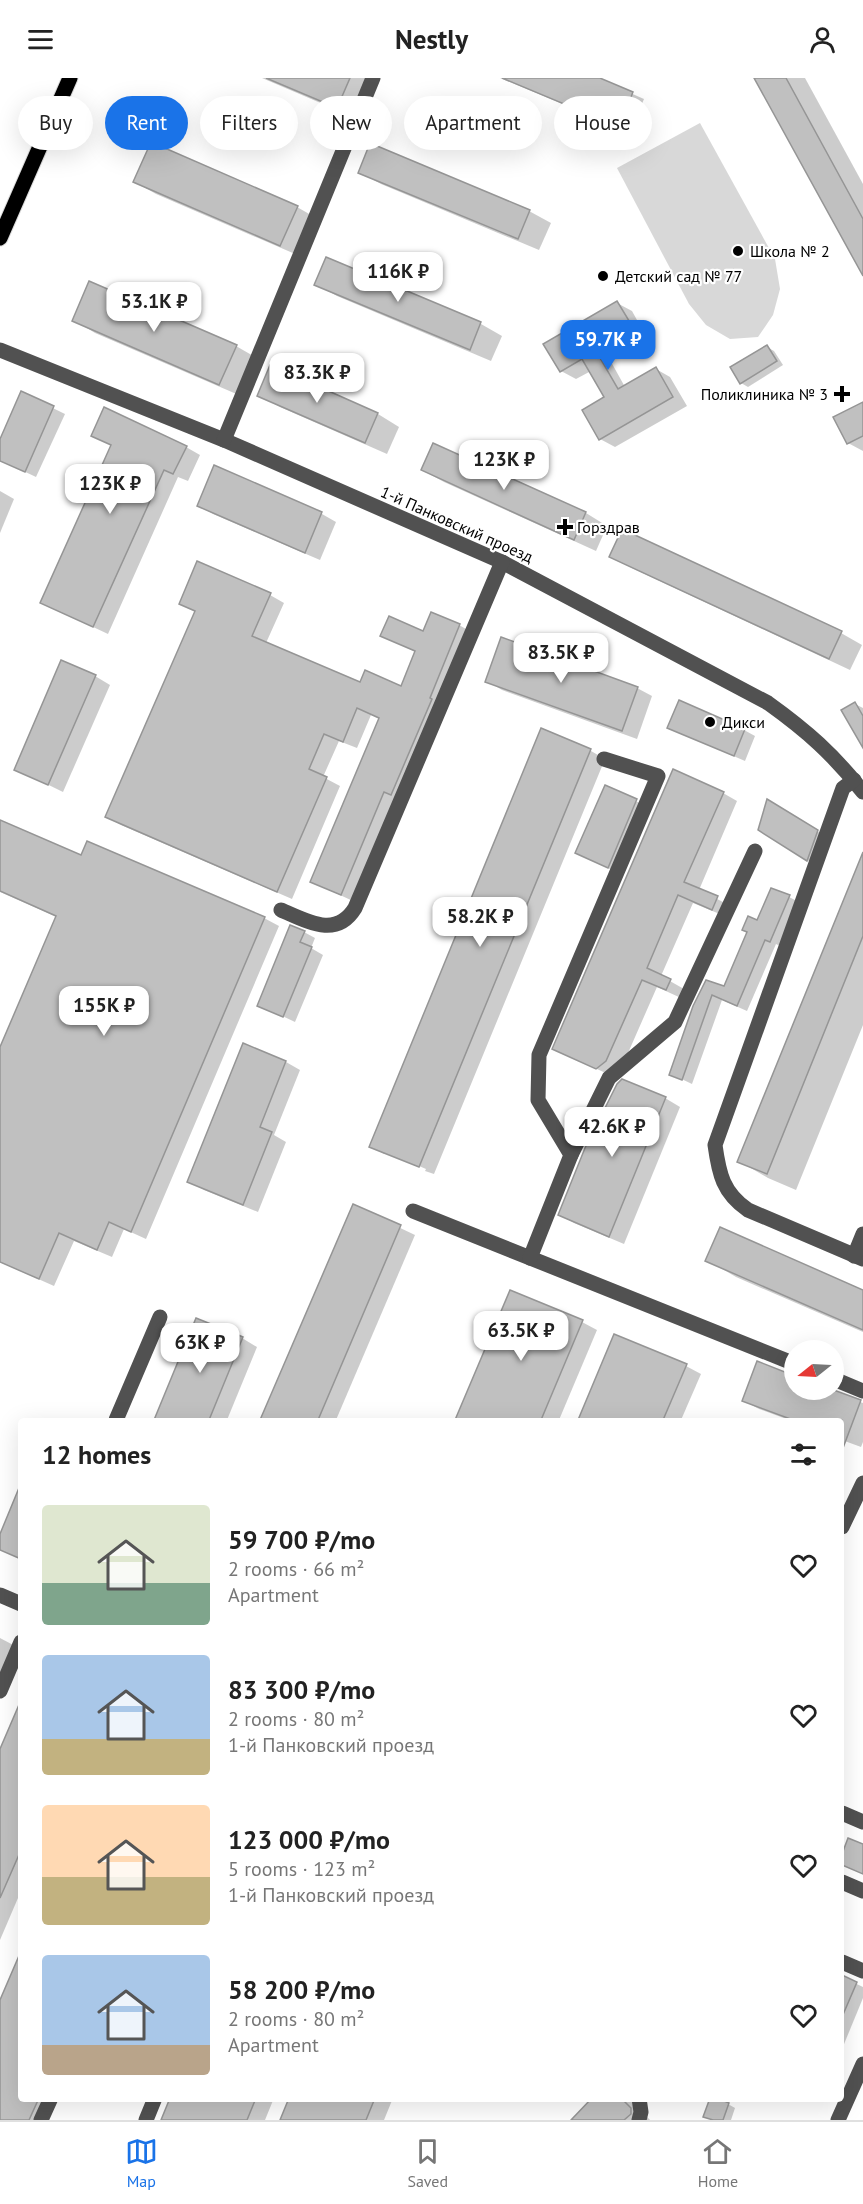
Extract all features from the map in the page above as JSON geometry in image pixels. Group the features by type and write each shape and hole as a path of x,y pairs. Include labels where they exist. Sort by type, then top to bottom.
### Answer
{"main road":[{"path":"0,238 70,78"}],"street":[{"path":"224,440 373,78"},
{"name":"1-й Панковский проезд","path":"0,350 224,440 502,562 768,703 805,729 858,786"},
{"path":"281,910 319,925 342,922 350,916 502,562"},
{"path":"571,1155 538,1100 539,1055 658,777 604,759"},
{"path":"858,786 843,788 715,1145 726,1190 736,1202 748,1210 859,1258 863,1234"},
{"path":"530,1258 571,1155 609,1078 675,1022 755,851"},
{"path":"413,1211 784,1360"},
{"path":"117,1418 160,1317"},
{"path":"844,1383 863,1391"},
{"path":"844,1523 863,1483"},
{"path":"0,1594 18,1603"},
{"path":"0,1691 18,1649"},
{"path":"844,1814 863,1822"},
{"path":"844,1883 863,1891"},
{"path":"844,1963 863,1971"},
{"path":"838,2120 857,2093 863,2064"},
{"path":"41,2120 49,2102"},
{"path":"146,2120 153,2102"},
{"path":"639,2120 640,2102"}],"shaded area":[{"path":"700,123 775,259 780,289 773,315 758,337 730,339 706,325 689,304 617,168"}],"building":[{"path":"266,78 350,78 342,96 310,97"},
{"path":"502,78 600,78 633,92 631,96 554,96 554,100"},
{"path":"754,78 786,78 863,219 863,276"},
{"path":"147,150 169,150 298,206 280,246 133,182"},
{"path":"367,150 387,150 530,210 518,239 358,173"},
{"path":"326,257 481,322 470,350 314,285"},
{"path":"89,281 237,345 219,385 72,321"},
{"path":"617,301 634,329 596,351 618,389 656,367 673,397 599,440 582,410 604,397 582,359 560,372 543,344"},
{"path":"767,345 777,361 740,384 730,367"},
{"path":"270,365 378,413 365,443 257,396"},
{"path":"21,391 54,406 25,472 0,461 0,439"},
{"path":"863,402 863,436 847,444 833,417"},
{"path":"104,407 187,446 173,474 164,470 93,627 40,603 111,445 91,436"},
{"path":"433,443 586,512 574,540 421,470"},
{"path":"214,465 322,512 305,553 197,506"},
{"path":"622,529 842,631 829,659 609,557"},
{"path":"197,561 271,593 252,636 360,682 365,670 401,686 415,651 380,636 389,616 423,631 431,612 460,624 430,698 432,699 391,795 384,792 341,895 310,882 379,718 357,708 343,742 324,734 309,769 327,777 277,892 105,817 195,611 179,604"},
{"path":"501,637 638,687 622,731 485,682"},
{"path":"61,660 96,675 48,785 14,770"},
{"path":"679,700 745,729 734,756 667,728"},
{"path":"855,702 863,716 863,748 841,710"},
{"path":"541,728 591,749 419,1167 369,1147"},
{"path":"673,769 724,792 684,882 718,896 712,910 678,895 647,968 671,979 666,990 642,980 606,1061 596,1069 552,1049"},
{"path":"605,785 637,799 608,868 575,853"},
{"path":"767,799 818,830 807,861 758,830"},
{"path":"0,820 81,855 87,841 265,917 131,1232 109,1222 97,1250 59,1233 39,1279 0,1262 0,1047 56,916 0,891"},
{"path":"863,852 863,936 767,1174 737,1162"},
{"path":"771,888 790,895 770,942 765,940 737,1006 712,995 682,1080 669,1075 693,1006 706,980 724,986 747,932 742,930 748,916 757,920"},
{"path":"290,925 305,931 300,942 312,947 283,1017 257,1006"},
{"path":"243,1043 286,1061 260,1127 272,1132 243,1205 187,1182"},
{"path":"622,1079 666,1097 609,1237 558,1215 585,1148 617,1084"},
{"path":"353,1204 401,1225 319,1418 261,1418"},
{"path":"720,1227 863,1290 863,1330 705,1261"},
{"path":"510,1290 583,1320 542,1418 456,1418"},
{"path":"196,1318 243,1337 210,1418 155,1418"},
{"path":"614,1334 687,1364 664,1418 579,1418"},
{"path":"757,1361 784,1372 784,1400 844,1400 844,1394 861,1400 844,1445 844,1418 788,1418 742,1401"},
{"path":"18,1490 18,1558 0,1550 0,1534"},
{"path":"18,1707 18,1857 0,1898 0,1749"},
{"path":"848,1838 863,1844 863,1874 844,1866 844,1849"},
{"path":"18,1958 18,2102 37,2102 29,2120 0,2120 0,2000"},
{"path":"844,1976 857,1982 844,2012"},
{"path":"168,2102 254,2102 247,2120 161,2120"},
{"path":"287,2102 373,2102 366,2120 280,2120"},
{"path":"588,2102 625,2102 631,2108 631,2114 624,2120 571,2120"},
{"path":"709,2102 729,2103 723,2120 703,2117"}],"place":[{"name":"Школа № 2","path":"738,251"},
{"name":"Детский сад № 77","path":"603,276"},
{"name":"Поликлиника № 3","path":"842,394"},
{"name":"Горздрав","path":"565,527"},
{"name":"Дикси","path":"710,722"}]}
